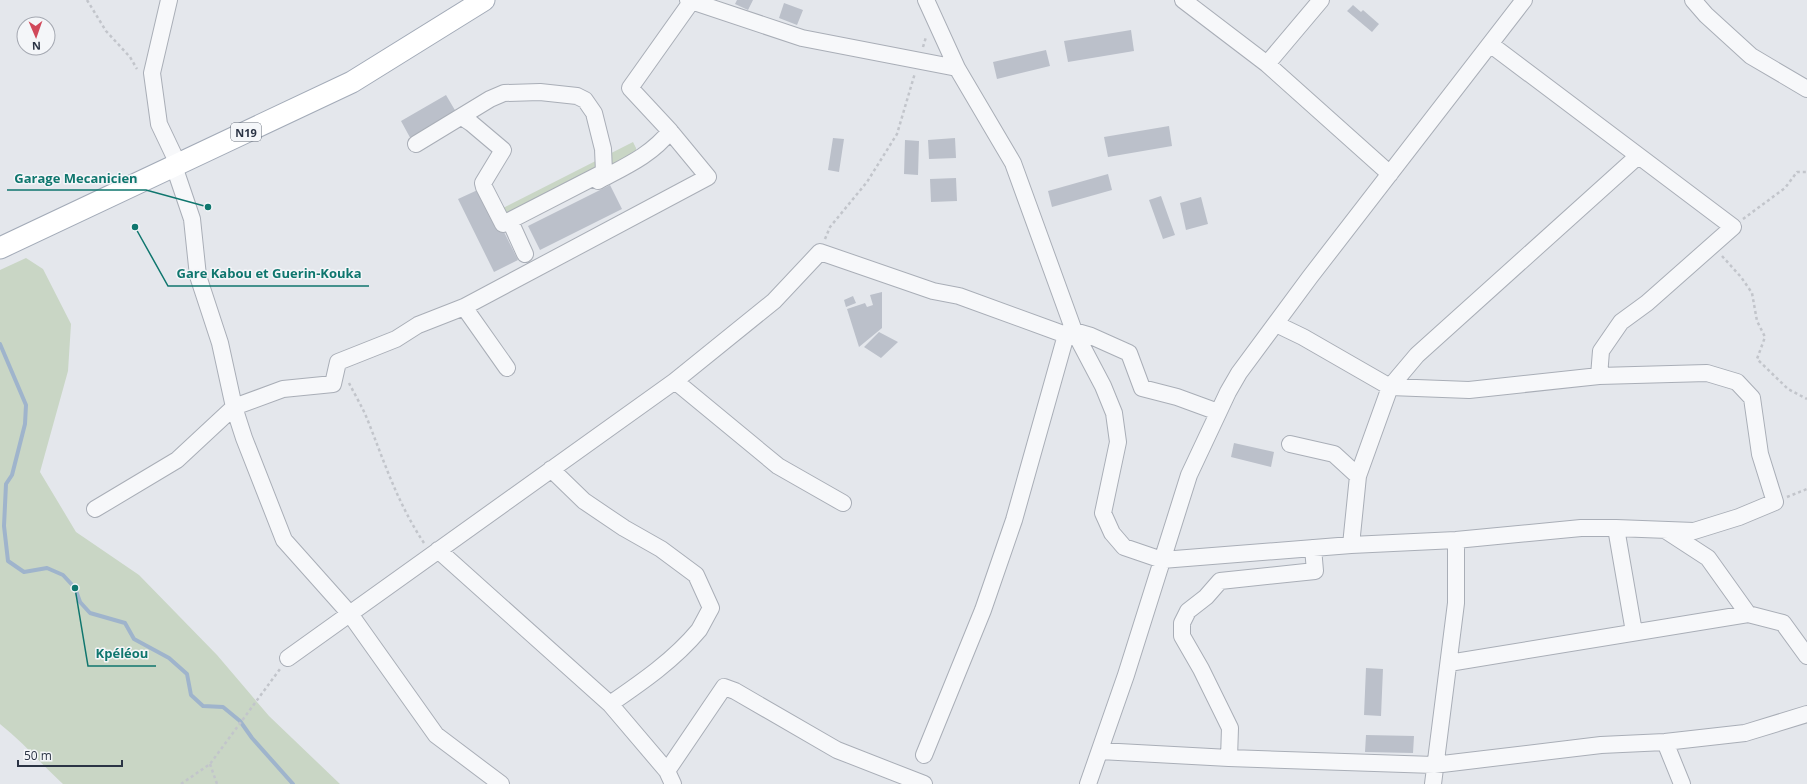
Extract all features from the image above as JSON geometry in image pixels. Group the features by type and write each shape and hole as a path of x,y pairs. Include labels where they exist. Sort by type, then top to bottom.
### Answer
{"main road":[{"name":"N19","path":"0,248 352,82 484,0"}],"street":[{"path":"169,0 152,73 159,124 176,165 192,219 198,276 220,343 234,407 244,438 284,540 350,614 436,734 501,784"},
{"path":"926,0 957,68 1013,163 1070,333 1103,386 1114,413 1118,442 1103,513 1112,533 1124,547 1162,560 1351,545 1456,540 1581,528 1664,529 1694,531 1739,517 1775,502 1760,454 1752,398 1737,382 1707,373 1599,376 1469,390 1390,386 1303,337 1276,324"},
{"path":"1183,0 1267,64 1390,174"},
{"path":"1267,64 1321,0"},
{"path":"1088,784 1126,675 1189,475 1218,412 1239,373 1524,0"},
{"path":"1693,0 1706,15 1752,56 1807,89"},
{"path":"95,510 177,460 234,407 284,389 333,384 338,362 396,339 418,325 464,307 708,177 670,131 630,88 689,1 802,38 957,68"},
{"path":"1490,44 1733,227 1721,240 1647,303 1621,322 1601,351 1599,376"},
{"path":"416,144 490,99 504,93 540,92 577,96 585,100 594,113 603,148 606,174"},
{"path":"462,117 472,123 503,150 486,177 484,187 503,224 650,152 664,140 670,131"},
{"path":"1351,545 1358,476 1390,386 1417,355 1638,156"},
{"path":"591,185 606,174"},
{"path":"510,221 525,254"},
{"path":"288,658 675,381 774,301 820,252 933,291 959,296 1070,333 1091,336 1130,353 1142,388 1177,397 1218,412"},
{"path":"464,307 507,368"},
{"path":"924,755 983,610 1014,520 1070,333"},
{"path":"675,381 778,466 843,503"},
{"path":"1290,444 1334,454 1358,476"},
{"path":"551,469 584,501 624,528 661,549 696,574 711,608 699,629 670,660 610,704"},
{"path":"1616,528 1634,632"},
{"path":"1664,529 1708,558 1748,614"},
{"path":"1433,784 1434,765 1456,603 1456,540"},
{"path":"1229,758 1230,728 1201,669 1182,636 1182,623 1188,611 1206,597 1220,581 1315,571 1314,548"},
{"path":"435,553 610,704 670,778 724,687 837,750 924,784"},
{"path":"1449,663 1748,614 1783,623 1807,656"},
{"path":"1100,751 1229,758 1434,765 1602,745 1665,742 1745,733 1807,714"},
{"path":"1665,742 1682,784"}],"path":[{"path":"88,0 106,31 130,57 139,74"},
{"path":"820,252 830,227 867,182 897,134 908,104 918,61 933,15"},
{"path":"1733,227 1785,188 1797,172 1807,172"},
{"path":"1721,240 1722,256 1741,277 1752,293 1757,322 1765,337 1757,359 1788,389 1807,399"},
{"path":"338,362 367,420 394,489 409,520 435,553"},
{"path":"1775,502 1807,489"},
{"path":"181,784 210,764 288,658"},
{"path":"210,764 217,784"}],"green space":[{"path":"633,142 636,152 504,220 497,211"},
{"path":"26,258 43,269 71,324 68,371 40,472 76,532 139,575 217,655 269,716 340,784 63,784 0,724 0,270"}],"building":[{"path":"737,0 753,0 748,10 735,4"},
{"path":"784,3 803,10 797,25 779,18"},
{"path":"1353,5 1361,12 1363,10 1379,24 1372,32 1347,11"},
{"path":"1131,30 1134,51 1068,62 1064,41"},
{"path":"1046,50 1050,66 997,79 993,62"},
{"path":"446,95 459,117 413,143 401,121"},
{"path":"1169,126 1172,146 1108,157 1104,137"},
{"path":"833,138 844,139 839,172 828,170"},
{"path":"955,138 956,158 929,159 928,140"},
{"path":"905,140 919,141 918,175 904,174"},
{"path":"1108,174 1112,190 1052,207 1048,191"},
{"path":"956,178 957,201 931,202 930,179"},
{"path":"610,185 622,209 540,250 528,226"},
{"path":"482,188 518,260 494,272 458,199"},
{"path":"1161,196 1175,235 1163,239 1149,200"},
{"path":"1201,197 1208,224 1186,230 1180,203"},
{"path":"882,292 882,328 859,347 847,309 865,303 867,307 873,305 870,295"},
{"path":"853,296 856,303 846,307 844,300"},
{"path":"879,332 898,342 881,358 864,347"},
{"path":"1234,443 1274,452 1271,467 1231,457"},
{"path":"1366,668 1383,669 1381,716 1364,715"},
{"path":"1366,735 1414,736 1413,753 1365,752"}],"waterway":[{"path":"0,344 26,405 25,424 12,475 6,484 4,526 8,561 24,572 47,568 63,575 75,588 80,602 90,613 125,623 134,639 169,658 187,674 191,695 203,706 223,707 240,721 252,738 293,784"}],"place":[{"name":"Garage Mecanicien","path":"208,207"},
{"name":"Gare Kabou et Guerin-Kouka","path":"135,227"},
{"name":"Kpéléou","path":"75,588"}]}
